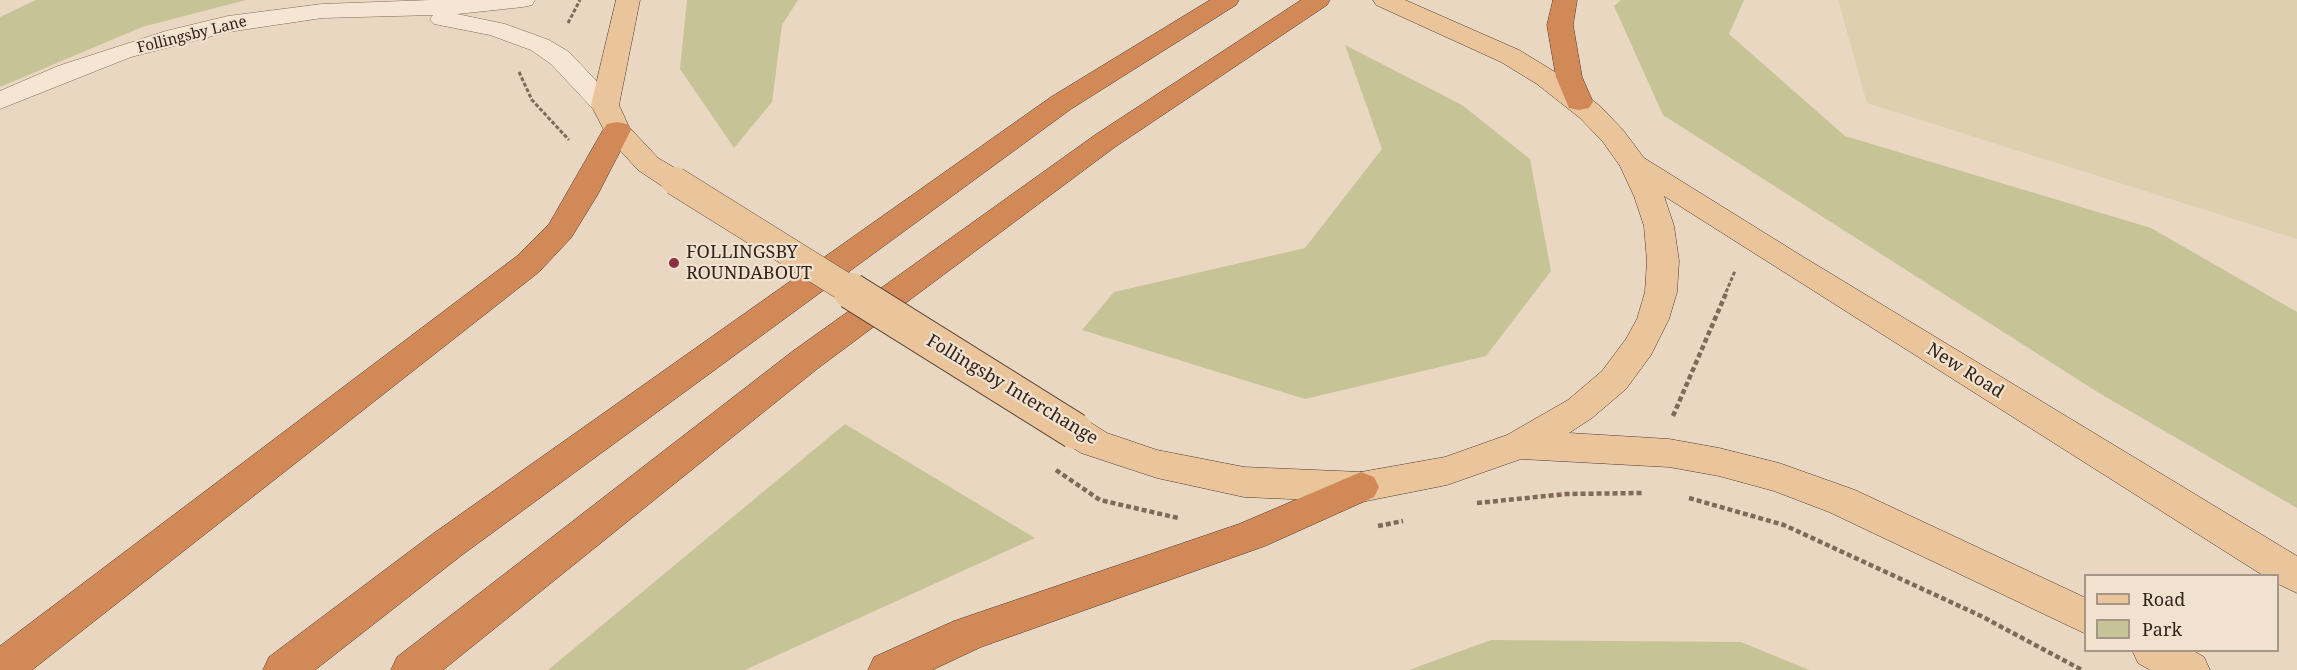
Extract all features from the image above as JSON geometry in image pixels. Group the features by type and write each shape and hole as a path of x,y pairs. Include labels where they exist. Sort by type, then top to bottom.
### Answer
{"highway":[{"path":"284,670 448,544 1061,102 1227,0"},
{"path":"412,670 805,360 1105,141 1318,0"},
{"path":"1565,0 1560,25 1564,56 1579,102"},
{"path":"1,670 528,264 560,231 584,194 601,162 611,117"},
{"path":"889,670 968,634 1252,535 1361,487"}],"main road":[{"path":"611,117 628,0"},
{"name":"Follingsby Interchange","path":"611,117 648,164 1094,443 1157,464 1244,482 1361,487 1447,471 1520,446 1580,409 1614,380 1639,345 1653,319 1661,291 1663,261 1659,226 1649,196 1634,164 1613,136 1579,102 1510,56 1385,0"},
{"name":"New Road","path":"1634,164 1794,266 2297,576"},
{"path":"1520,446 1602,448 1669,453 1719,462 1779,478 1842,501 2084,617"},
{"path":"2154,652 2189,670"}],"street":[{"name":"Follingsby Lane","path":"0,101 67,72 175,36 276,16 322,10 475,6 523,0"},
{"name":"Follingsby Lane","path":"394,9 496,29 540,45 560,58 611,117"}],"path":[{"path":"515,62 532,100 568,139 601,162"},
{"path":"1670,425 1737,266"},
{"path":"1052,468 1100,500 1187,520"},
{"path":"1465,506 1566,494 1646,493"},
{"path":"1679,495 1784,525 1981,616 2082,670"},
{"path":"1376,526 1410,520"}],"shaded area":[{"path":"1838,0 2297,0 2297,239 1867,103"}],"green space":[{"path":"36,0 246,0 142,27 0,87 0,17"},
{"path":"687,0 798,0 782,25 772,102 734,148 680,69"},
{"path":"1621,0 1744,0 1729,34 1845,136 2151,228 2297,312 2297,508 2099,393 1663,115 1614,6"},
{"path":"1345,45 1462,105 1530,159 1551,271 1486,356 1305,399 1082,330 1114,292 1305,248 1382,149"},
{"path":"845,424 1035,538 745,670 548,670"},
{"path":"1491,640 1741,642 1809,670 1409,670"}],"place":[{"name":"FOLLINGSBY ROUNDABOUT","path":"674,263"}]}
